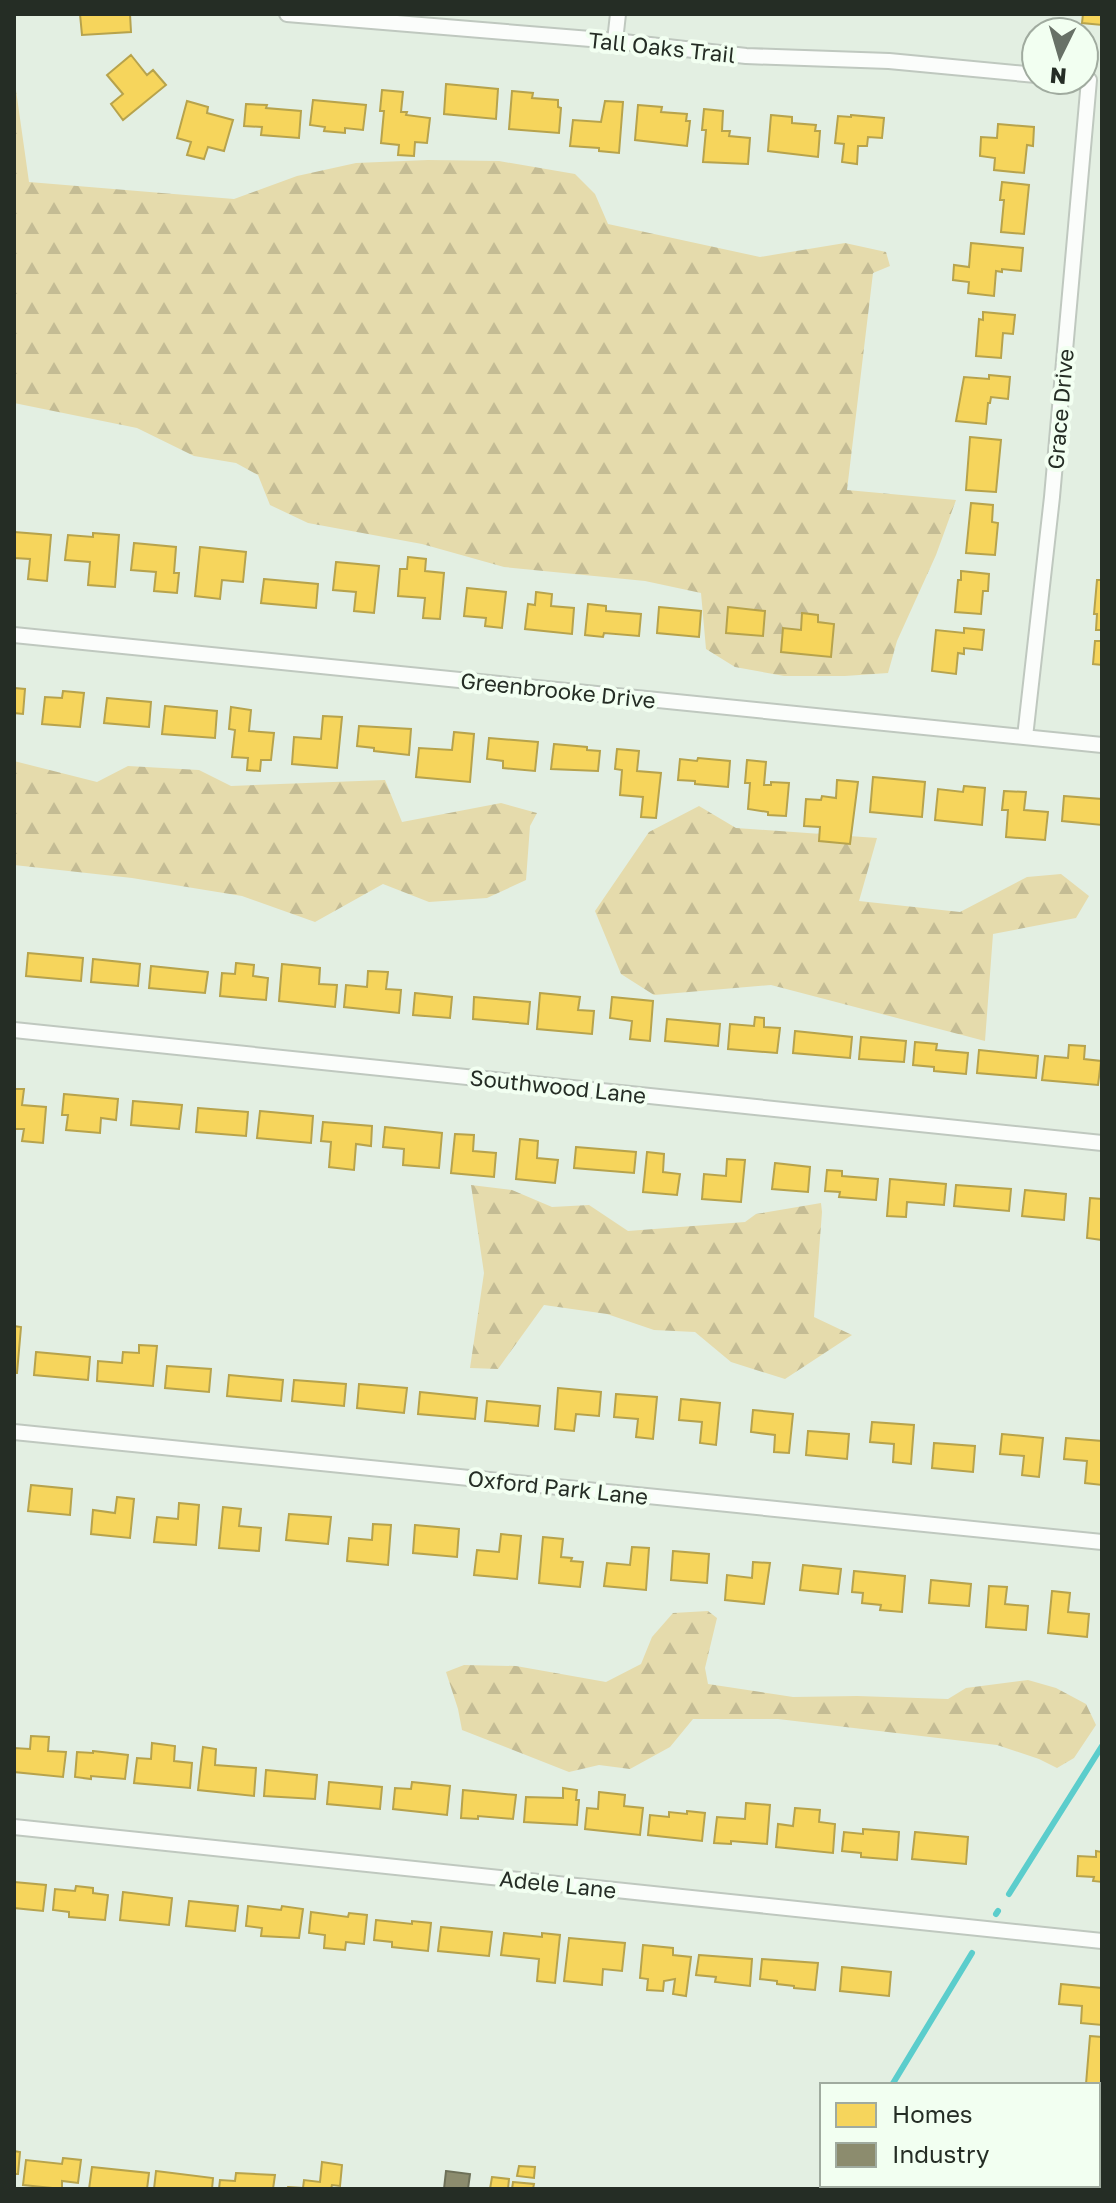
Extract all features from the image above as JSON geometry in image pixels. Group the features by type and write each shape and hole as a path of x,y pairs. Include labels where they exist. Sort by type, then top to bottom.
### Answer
{"street":[{"name":"Tall Oaks Trail","path":"287,14 615,41 746,56 889,61 1020,73"},
{"path":"615,41 618,14"},
{"name":"Grace Drive","path":"1025,737 1052,497 1091,96"},
{"name":"Greenbrooke Drive","path":"14,635 1102,745"},
{"name":"Southwood Lane","path":"14,1030 1102,1143"},
{"name":"Oxford Park Lane","path":"14,1432 1102,1542"},
{"name":"Adele Lane","path":"14,1827 1102,1941"}],"green space":[{"path":"14,76 29,182 234,199 297,176 356,163 499,161 575,174 595,194 608,224 760,257 845,243 886,252 890,266 873,273 847,490 956,500 936,555 897,641 888,673 784,676 735,667 706,649 701,593 645,581 504,567 422,544 308,523 270,505 258,475 236,463 194,456 137,428 14,403"},
{"path":"14,761 97,782 128,766 199,770 231,786 385,780 402,822 501,803 537,813 530,826 526,880 487,898 429,902 383,884 315,922 242,896 132,878 14,865"},
{"path":"699,806 736,828 877,838 859,901 960,912 1027,877 1061,874 1089,896 1076,918 993,934 985,1041 771,985 654,995 621,974 595,911 649,832"},
{"path":"471,1185 512,1190 552,1207 589,1205 628,1231 745,1222 756,1214 821,1203 814,1317 852,1335 785,1379 731,1362 695,1332 654,1330 607,1314 544,1305 498,1369 470,1368 484,1273"},
{"path":"708,1611 717,1618 705,1668 708,1684 793,1697 948,1699 966,1688 1028,1680 1056,1688 1086,1704 1096,1725 1074,1758 1057,1768 997,1745 778,1719 693,1719 670,1747 630,1769 599,1765 569,1772 462,1730 446,1672 464,1665 516,1666 606,1682 641,1664 652,1637 673,1613"}],"building: Homes":[{"path":"80,14 130,14 131,32 82,35"},
{"path":"1102,14 1102,25 1100,16 1083,16"},
{"path":"131,55 147,75 153,70 166,85 123,120 111,104 123,94 107,75"},
{"path":"446,84 498,89 496,119 444,114"},
{"path":"382,90 403,92 401,112 407,112 406,115 430,118 427,143 415,142 414,156 398,155 399,145 381,143"},
{"path":"512,91 533,93 532,98 558,100 558,107 561,108 559,133 509,129"},
{"path":"313,100 366,105 363,130 345,128 345,133 324,131 325,127 310,125"},
{"path":"187,101 208,107 207,113 233,120 224,151 208,147 204,159 187,155 191,142 177,138"},
{"path":"605,101 623,102 619,153 570,146 573,120 601,122"},
{"path":"246,104 301,111 299,138 261,135 262,127 244,126"},
{"path":"638,105 662,107 661,112 687,114 686,121 690,121 687,146 635,140"},
{"path":"704,109 723,111 722,131 730,131 729,136 750,138 748,164 703,162"},
{"path":"771,115 792,117 792,123 816,125 815,131 820,131 818,157 768,151"},
{"path":"838,116 884,118 882,138 868,137 867,146 858,146 857,164 842,162 844,144 835,143"},
{"path":"998,124 1034,127 1033,146 1027,145 1024,173 994,170 995,158 980,156 981,137 997,138"},
{"path":"1002,182 1029,185 1024,234 1001,232"},
{"path":"971,243 1023,248 1021,271 996,271 994,296 968,293 969,282 953,280 954,265 969,267"},
{"path":"983,312 1015,315 1013,334 1003,333 1001,358 976,356 979,319 983,320"},
{"path":"989,375 1010,377 1008,399 991,397 986,424 956,421 964,377 989,379"},
{"path":"970,437 1001,440 996,492 966,490"},
{"path":"971,503 993,505 992,522 998,523 995,555 966,553"},
{"path":"14,532 51,535 47,581 28,579 30,559 14,558"},
{"path":"93,533 119,535 115,587 88,585 90,562 65,560 68,535 93,537"},
{"path":"134,543 176,547 174,573 179,573 177,593 154,591 156,572 131,570"},
{"path":"200,547 246,552 243,582 222,580 220,599 195,596"},
{"path":"408,557 426,559 425,571 444,573 440,619 423,618 425,598 398,596 400,569 407,569"},
{"path":"336,562 379,566 374,613 354,611 356,592 333,590"},
{"path":"961,571 989,574 988,591 983,591 981,614 955,612"},
{"path":"264,579 318,584 316,608 261,603"},
{"path":"1097,580 1102,580 1102,630 1096,630 1097,614 1094,614"},
{"path":"467,588 506,592 502,628 485,626 486,618 464,616"},
{"path":"536,592 552,594 551,606 574,608 572,634 525,629 528,604 535,605"},
{"path":"588,604 606,606 606,611 641,614 639,636 585,635"},
{"path":"659,607 701,611 699,637 657,633"},
{"path":"728,607 765,611 763,636 726,633"},
{"path":"802,613 818,615 818,622 834,624 831,657 781,652 783,628 801,630"},
{"path":"964,628 984,630 982,650 964,648 964,654 958,653 956,674 932,671 936,630 964,633"},
{"path":"1095,641 1102,641 1102,665 1093,664"},
{"path":"14,688 25,689 23,714 14,713"},
{"path":"63,691 84,693 80,727 42,724 45,697 62,698"},
{"path":"107,698 151,702 149,727 104,723"},
{"path":"165,706 217,711 215,738 162,734"},
{"path":"231,707 251,710 249,731 274,733 271,760 261,760 260,771 247,770 248,758 232,757 235,730 229,729"},
{"path":"323,716 342,717 337,768 292,764 294,737 321,739"},
{"path":"359,726 411,729 409,755 357,746"},
{"path":"454,732 474,734 470,782 416,777 419,748 452,750"},
{"path":"489,738 538,742 535,771 503,768 503,761 487,759"},
{"path":"554,744 600,751 598,771 551,769"},
{"path":"617,749 639,751 637,771 661,773 656,818 641,817 643,797 620,795 622,770 615,769"},
{"path":"698,758 730,761 728,787 678,780 680,759 697,761"},
{"path":"747,760 766,762 764,785 771,785 771,782 789,783 786,816 748,809 750,783 745,783"},
{"path":"873,777 925,782 922,817 870,812"},
{"path":"837,780 858,782 850,844 819,841 820,827 804,826 806,799 821,800 822,796 836,798"},
{"path":"964,786 985,788 982,825 935,820 938,789 963,792"},
{"path":"1004,791 1026,792 1024,810 1048,812 1045,840 1006,837 1008,810 1002,810"},
{"path":"1064,796 1102,799 1102,825 1062,821"},
{"path":"28,953 83,958 81,981 26,976"},
{"path":"93,959 140,964 138,986 91,982"},
{"path":"236,963 254,965 253,976 268,978 266,1000 220,996 222,973 235,974"},
{"path":"282,964 320,968 319,984 337,985 335,1007 279,1001"},
{"path":"151,966 208,972 205,993 149,988"},
{"path":"368,971 388,972 386,989 401,990 399,1013 344,1007 346,985 367,987"},
{"path":"415,993 452,997 450,1018 413,1015"},
{"path":"540,993 580,997 578,1010 594,1011 592,1034 537,1029"},
{"path":"474,997 530,1002 528,1024 473,1019"},
{"path":"612,997 653,1001 650,1041 630,1039 632,1021 610,1018"},
{"path":"755,1017 764,1018 764,1027 780,1028 777,1053 728,1049 730,1024 754,1026"},
{"path":"667,1019 720,1024 718,1046 665,1041"},
{"path":"795,1031 852,1037 850,1058 793,1053"},
{"path":"861,1037 906,1041 904,1062 859,1059"},
{"path":"915,1042 937,1044 936,1050 968,1053 966,1074 913,1065"},
{"path":"1069,1045 1085,1046 1084,1059 1101,1061 1098,1085 1042,1080 1045,1056 1068,1058"},
{"path":"979,1050 1038,1056 1036,1078 977,1073"},
{"path":"14,1089 24,1089 22,1105 46,1107 43,1143 22,1141 24,1129 14,1129"},
{"path":"64,1094 118,1099 116,1120 101,1118 100,1133 66,1130 68,1115 62,1115"},
{"path":"133,1101 182,1105 179,1129 131,1125"},
{"path":"198,1108 248,1112 246,1136 196,1132"},
{"path":"260,1111 313,1116 311,1143 257,1138"},
{"path":"323,1122 372,1126 371,1146 356,1144 354,1170 329,1167 331,1142 321,1141"},
{"path":"385,1127 442,1133 439,1168 403,1165 404,1149 383,1147"},
{"path":"455,1134 474,1135 473,1151 496,1153 494,1177 451,1173"},
{"path":"520,1139 538,1141 537,1158 558,1160 555,1183 516,1179"},
{"path":"576,1147 636,1152 634,1173 574,1168"},
{"path":"647,1152 664,1154 663,1172 680,1174 677,1195 643,1192"},
{"path":"727,1159 745,1160 741,1202 702,1199 704,1174 726,1176"},
{"path":"775,1163 810,1167 808,1192 772,1189"},
{"path":"827,1170 842,1171 842,1176 878,1179 876,1200 839,1197 840,1192 825,1191"},
{"path":"890,1179 946,1184 944,1205 907,1202 906,1217 887,1216"},
{"path":"956,1185 1011,1189 1009,1211 954,1206"},
{"path":"1025,1190 1066,1194 1064,1220 1022,1216"},
{"path":"1090,1198 1102,1199 1102,1240 1087,1238"},
{"path":"14,1326 21,1327 17,1373 14,1373"},
{"path":"139,1345 157,1346 153,1386 97,1381 98,1361 122,1363 123,1352 139,1353"},
{"path":"36,1352 90,1357 88,1380 34,1375"},
{"path":"167,1366 211,1369 209,1392 165,1388"},
{"path":"229,1375 283,1380 281,1401 227,1396"},
{"path":"294,1380 346,1384 344,1406 292,1401"},
{"path":"359,1384 407,1388 404,1413 357,1408"},
{"path":"558,1388 601,1392 599,1416 576,1414 574,1431 555,1429"},
{"path":"420,1392 477,1398 475,1419 418,1414"},
{"path":"616,1394 657,1397 653,1439 636,1437 638,1419 614,1417"},
{"path":"681,1399 720,1403 716,1445 700,1443 702,1422 679,1420"},
{"path":"487,1401 540,1406 538,1426 485,1421"},
{"path":"753,1410 793,1414 789,1453 774,1452 775,1435 751,1432"},
{"path":"872,1422 914,1425 911,1464 893,1462 894,1444 870,1442"},
{"path":"808,1431 849,1434 847,1459 806,1455"},
{"path":"1002,1434 1043,1438 1039,1477 1022,1475 1024,1456 1000,1454"},
{"path":"1066,1438 1102,1441 1102,1485 1085,1483 1087,1461 1064,1459"},
{"path":"934,1443 975,1446 973,1472 932,1468"},
{"path":"31,1485 72,1489 70,1515 28,1511"},
{"path":"117,1497 134,1499 130,1538 91,1534 93,1510 115,1513"},
{"path":"179,1503 199,1505 196,1545 154,1542 157,1517 178,1519"},
{"path":"223,1507 241,1509 239,1526 261,1528 259,1551 219,1548"},
{"path":"289,1514 331,1517 328,1544 286,1540"},
{"path":"373,1524 391,1525 388,1565 347,1561 349,1538 372,1540"},
{"path":"415,1525 459,1529 457,1557 413,1553"},
{"path":"501,1534 521,1536 517,1579 474,1575 477,1550 499,1552"},
{"path":"543,1537 563,1539 561,1557 583,1562 580,1587 539,1583"},
{"path":"632,1547 649,1548 646,1590 604,1586 607,1563 630,1565"},
{"path":"673,1551 709,1554 707,1583 671,1580"},
{"path":"753,1562 770,1563 764,1604 725,1600 727,1575 752,1578"},
{"path":"803,1565 841,1569 838,1594 800,1590"},
{"path":"854,1571 905,1576 902,1612 880,1610 881,1605 862,1603 863,1593 852,1592"},
{"path":"931,1580 971,1584 969,1606 929,1603"},
{"path":"989,1586 1007,1587 1005,1604 1028,1606 1026,1630 986,1627"},
{"path":"1052,1591 1070,1593 1068,1612 1089,1614 1087,1637 1048,1633"},
{"path":"31,1736 49,1737 48,1751 66,1752 63,1777 14,1772 14,1748 30,1749"},
{"path":"152,1743 175,1746 174,1761 192,1763 190,1788 134,1783 137,1758 151,1759"},
{"path":"203,1747 216,1749 215,1765 256,1768 254,1796 198,1790"},
{"path":"77,1752 128,1755 125,1779 75,1777"},
{"path":"266,1770 317,1775 315,1799 264,1796"},
{"path":"329,1782 382,1787 380,1809 327,1804"},
{"path":"412,1782 450,1786 447,1815 393,1809 395,1788 411,1789"},
{"path":"563,1788 577,1790 577,1825 524,1822 526,1797 563,1798"},
{"path":"463,1790 516,1795 513,1819 461,1818"},
{"path":"599,1792 625,1795 624,1806 643,1808 640,1835 585,1829 587,1808 598,1809"},
{"path":"746,1803 770,1805 767,1844 714,1843 717,1817 745,1819"},
{"path":"795,1808 820,1810 819,1822 835,1824 833,1853 776,1847 778,1824 793,1826"},
{"path":"687,1811 705,1813 702,1841 648,1835 650,1815 669,1817 669,1812 687,1814"},
{"path":"863,1829 899,1832 897,1860 861,1857 861,1853 842,1851 844,1832 863,1834"},
{"path":"915,1832 968,1837 966,1864 912,1859"},
{"path":"1096,1851 1102,1852 1102,1882 1093,1881 1094,1877 1077,1876 1078,1856 1096,1857"},
{"path":"14,1882 46,1885 43,1911 14,1908"},
{"path":"76,1886 93,1888 93,1893 108,1895 105,1920 69,1917 69,1912 53,1910 55,1889 75,1891"},
{"path":"123,1892 172,1898 169,1925 120,1920"},
{"path":"189,1901 238,1906 235,1931 186,1926"},
{"path":"248,1906 303,1909 299,1938 261,1936 262,1928 246,1926"},
{"path":"311,1912 348,1917 349,1913 367,1915 364,1944 346,1942 345,1950 324,1948 325,1935 309,1933"},
{"path":"376,1920 431,1923 428,1951 392,1947 392,1942 374,1940"},
{"path":"441,1927 492,1932 489,1956 438,1951"},
{"path":"504,1933 542,1937 542,1933 560,1935 555,1983 537,1981 539,1959 501,1955"},
{"path":"569,1938 625,1943 622,1971 603,1969 602,1985 564,1981"},
{"path":"643,1945 673,1948 673,1955 691,1957 686,1996 673,1994 675,1979 664,1981 663,1991 647,1990 648,1979 640,1978"},
{"path":"699,1955 752,1959 750,1986 715,1982 716,1977 696,1975"},
{"path":"762,1959 818,1963 815,1990 760,1979"},
{"path":"842,1967 891,1972 889,1996 840,1991"},
{"path":"1061,1984 1102,1988 1102,2025 1081,2023 1082,2006 1059,2004"},
{"path":"1090,2036 1102,2037 1102,2085 1086,2083"},
{"path":"1100,2100 1102,2101 1100,2151"},
{"path":"14,2151 20,2152 18,2174 14,2174"},
{"path":"63,2158 81,2160 78,2183 62,2181 62,2189 23,2185 26,2160 62,2164"},
{"path":"322,2162 342,2165 340,2186 332,2185 331,2189 287,2189 303,2188 304,2180 320,2182"},
{"path":"519,2166 535,2167 534,2178 517,2176"},
{"path":"92,2167 149,2173 147,2189 89,2189"},
{"path":"156,2171 213,2178 212,2189 154,2189"},
{"path":"236,2173 275,2175 273,2189 219,2189 220,2180 235,2181"},
{"path":"492,2177 509,2179 508,2189 490,2189"},
{"path":"513,2182 534,2184 533,2189 512,2189"}],"building: Industry":[{"path":"446,2171 470,2174 468,2189 444,2189"}],"waterway":[{"path":"1009,1894 1102,1746"},
{"path":"893,2083 972,1953"}]}
